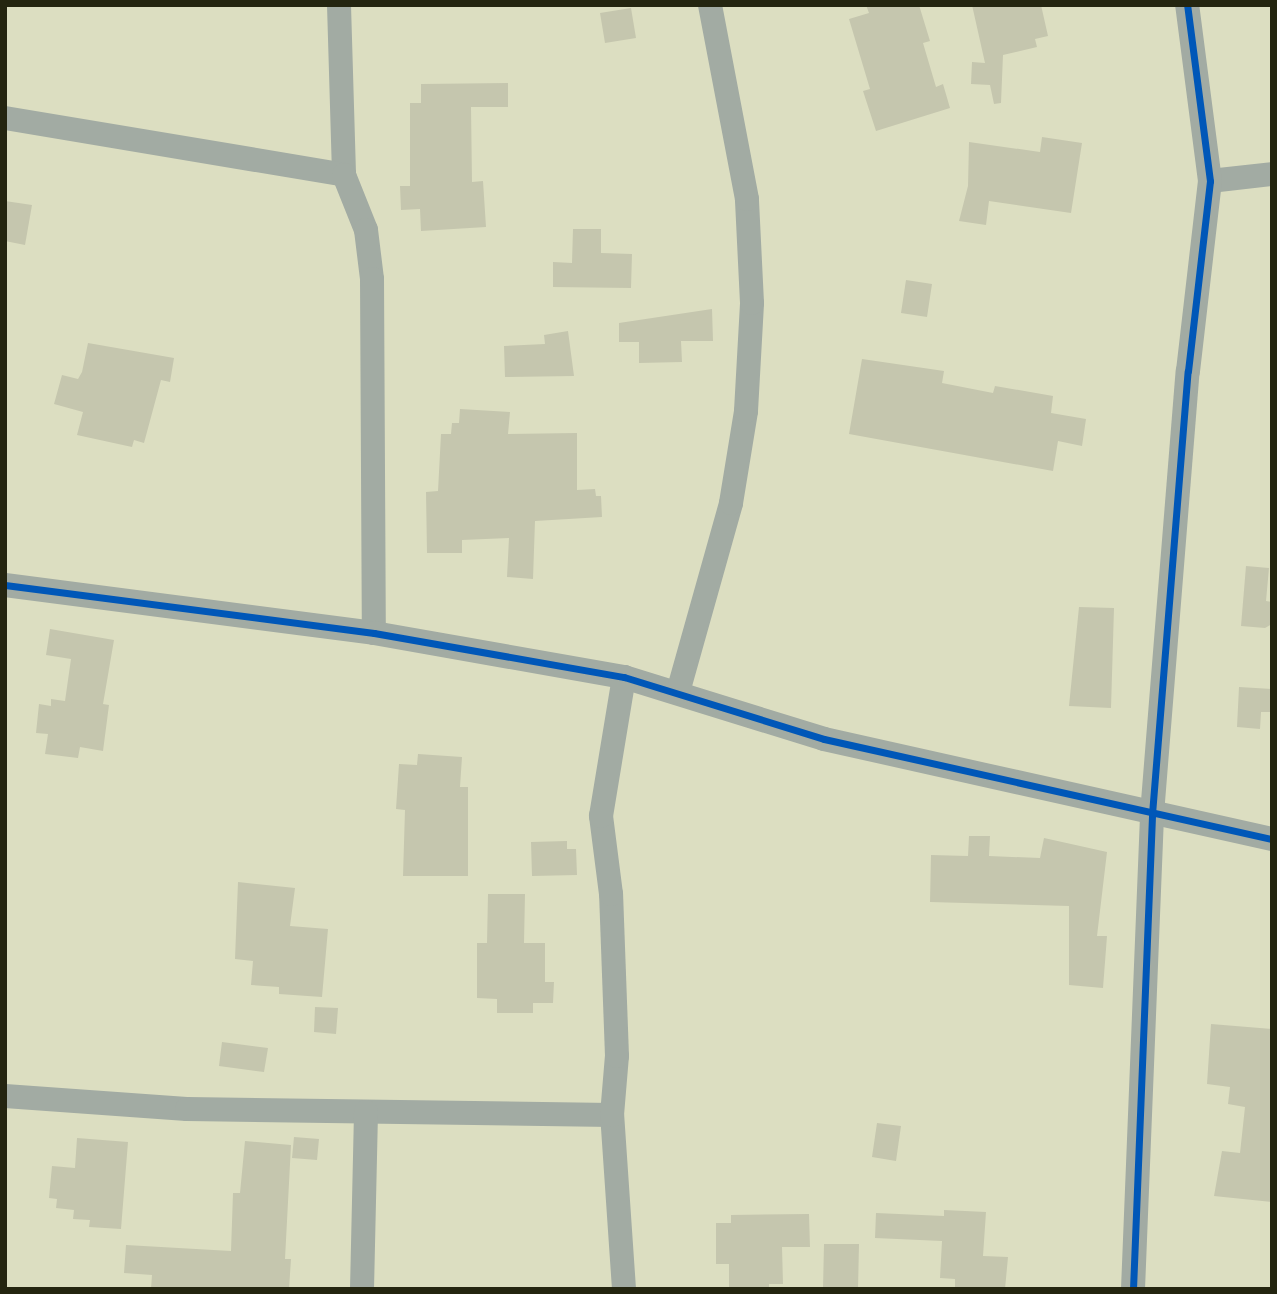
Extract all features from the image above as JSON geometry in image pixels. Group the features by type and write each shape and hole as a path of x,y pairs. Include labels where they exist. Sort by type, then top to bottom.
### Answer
{"street":[{"path":"339,5 344,175 366,230 372,279 374,633"},
{"path":"678,692 731,503 746,411 752,303 747,199 710,5"},
{"path":"1133,1289 1153,814 1188,371 1210,181 1187,5"},
{"path":"5,118 344,175"},
{"path":"1210,181 1272,174"},
{"path":"5,585 374,633 624,677 824,739 1272,839"},
{"path":"624,677 601,816 613,935 617,1056 612,1115 624,1289"},
{"path":"5,1096 187,1109 612,1115"},
{"path":"362,1289 366,1111"}],"building":[{"path":"866,5 919,5 930,41 923,43 936,87 943,84 950,108 876,131 863,91 870,89 849,19 869,13"},
{"path":"972,5 1041,5 1048,36 1035,39 1037,47 1003,55 1001,103 994,104 990,85 971,84 972,62 985,63"},
{"path":"631,8 636,38 605,43 600,13"},
{"path":"508,83 508,107 471,107 472,182 483,181 486,227 421,231 420,209 401,210 400,186 410,186 410,103 421,103 421,84"},
{"path":"1042,137 1082,143 1071,213 989,201 986,225 959,221 968,186 969,142 1040,152"},
{"path":"5,201 32,205 25,245 5,241"},
{"path":"573,229 601,229 601,253 632,254 631,288 553,287 553,262 572,263"},
{"path":"906,280 932,284 927,317 901,313"},
{"path":"712,309 713,341 681,341 682,362 639,363 639,342 619,342 619,323"},
{"path":"568,331 574,376 505,377 504,346 545,344 544,335"},
{"path":"88,343 174,358 170,382 161,380 144,443 134,440 132,447 77,435 83,412 54,404 62,375 78,379 82,372"},
{"path":"862,359 944,371 942,383 993,393 995,386 1053,396 1051,413 1086,419 1082,446 1058,441 1053,471 849,434"},
{"path":"460,409 510,412 508,434 577,433 577,490 595,489 596,496 601,496 602,517 535,521 533,579 507,577 509,538 462,540 462,553 427,553 426,492 438,491 441,434 451,434 452,423 459,423"},
{"path":"1246,566 1269,568 1266,601 1272,602 1272,624 1265,628 1241,626"},
{"path":"1079,607 1114,608 1111,708 1069,706"},
{"path":"50,629 114,640 103,704 109,705 103,751 80,747 78,758 45,754 48,734 36,733 39,704 51,706 51,699 65,701 71,659 46,655"},
{"path":"1239,687 1272,689 1272,712 1261,712 1260,729 1237,727"},
{"path":"418,754 462,757 460,787 468,787 468,876 403,876 405,810 396,809 399,764 417,765"},
{"path":"969,836 990,836 989,856 1040,858 1044,838 1107,852 1097,936 1107,936 1103,988 1069,985 1069,906 930,902 931,855 968,856"},
{"path":"567,841 567,849 576,849 577,875 532,876 531,842"},
{"path":"238,882 295,888 290,926 328,929 322,997 279,994 279,987 251,985 253,961 235,959"},
{"path":"488,894 525,894 524,943 545,943 545,982 554,982 553,1003 533,1003 533,1013 497,1013 497,999 477,998 477,943 487,943"},
{"path":"315,1007 338,1008 336,1034 314,1032"},
{"path":"1211,1024 1272,1029 1272,1202 1214,1196 1222,1151 1240,1153 1245,1107 1228,1104 1230,1087 1207,1084"},
{"path":"222,1042 268,1048 264,1072 219,1066"},
{"path":"877,1123 901,1126 896,1161 872,1157"},
{"path":"294,1137 319,1139 317,1160 292,1158"},
{"path":"77,1138 128,1142 121,1229 89,1227 90,1220 73,1219 74,1210 56,1208 57,1199 49,1198 52,1166 75,1168"},
{"path":"245,1141 291,1145 285,1259 291,1259 289,1289 151,1289 152,1275 124,1273 126,1245 231,1251 233,1193 240,1193"},
{"path":"944,1210 986,1212 983,1256 1008,1257 1005,1289 955,1289 955,1279 940,1278 942,1241 875,1238 876,1213 944,1216"},
{"path":"809,1214 810,1247 782,1247 783,1284 769,1284 769,1289 729,1289 729,1264 716,1264 716,1223 731,1223 731,1215"},
{"path":"824,1244 859,1244 858,1289 823,1289"}],"cycle path":[{"path":"1133,1289 1152,814 1188,371 1210,181 1187,5"},
{"path":"5,585 374,633 624,677 824,739 1272,839"}]}
